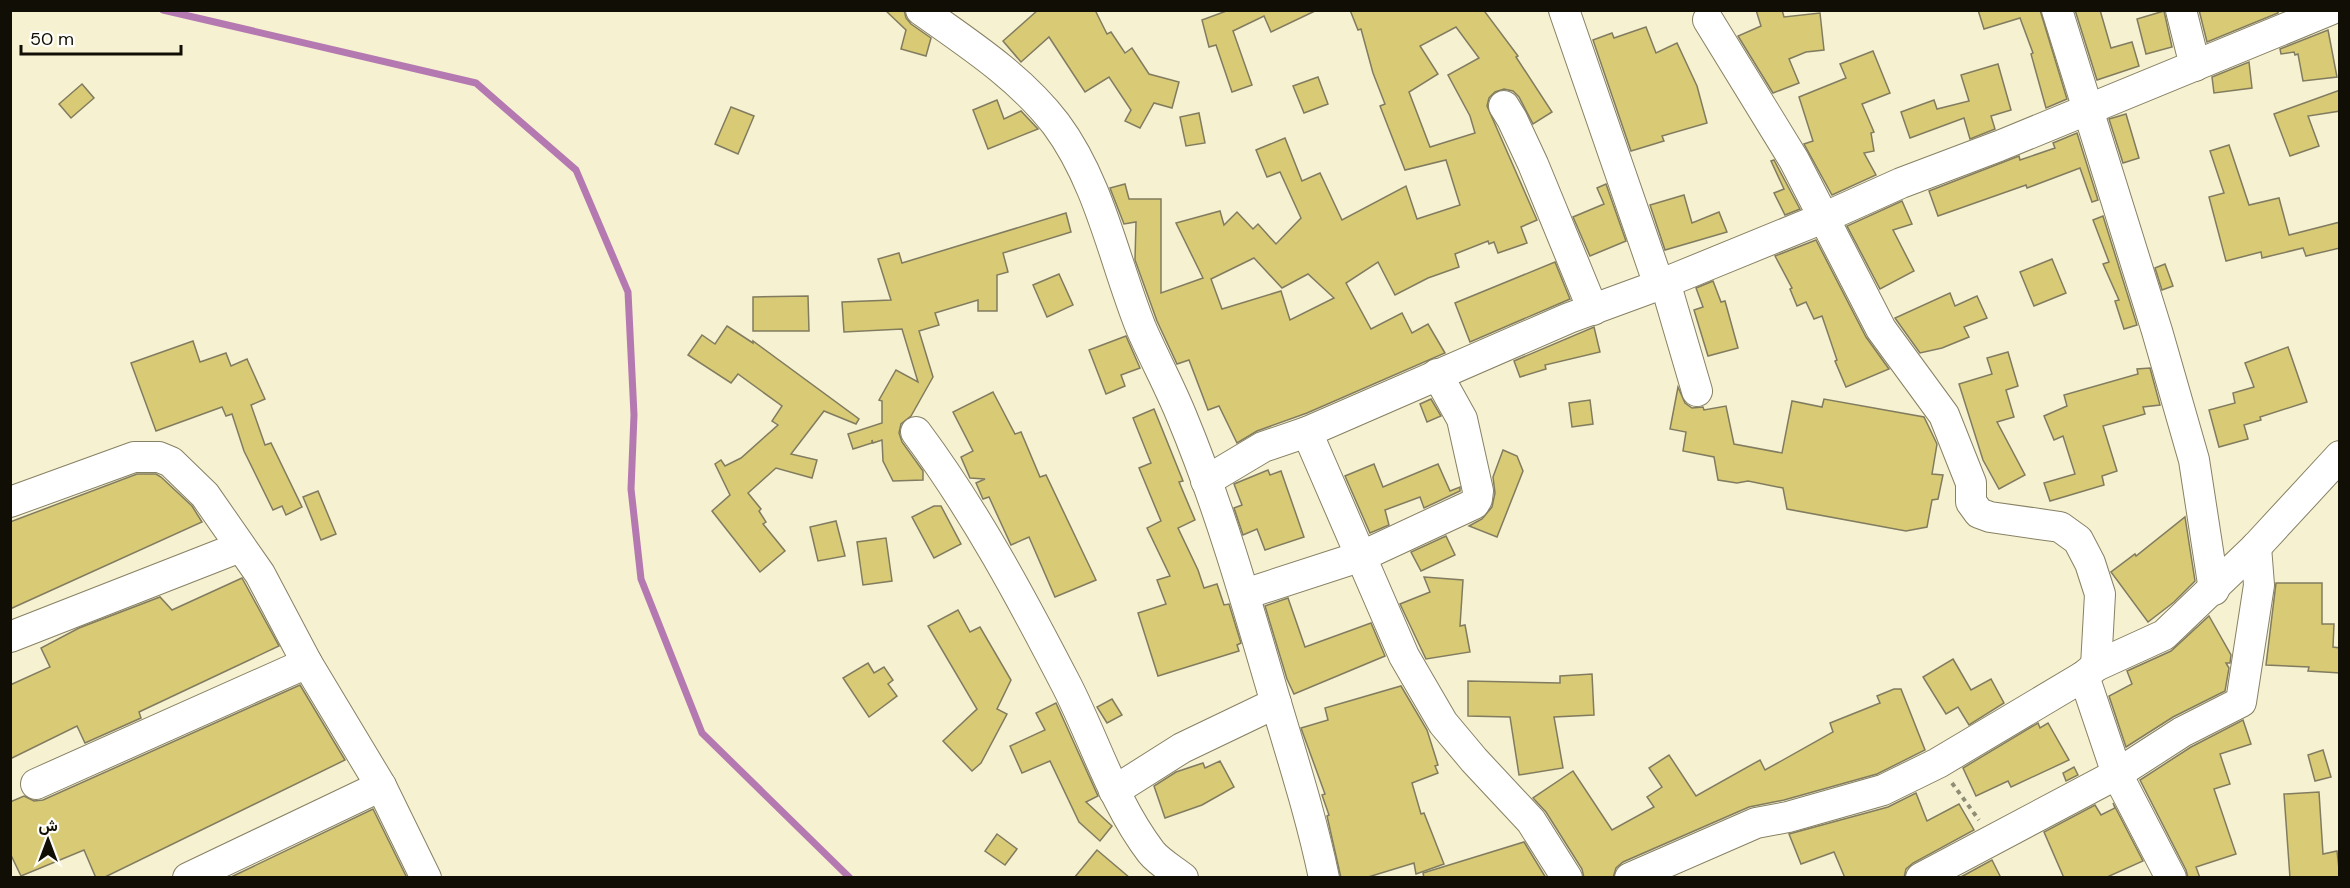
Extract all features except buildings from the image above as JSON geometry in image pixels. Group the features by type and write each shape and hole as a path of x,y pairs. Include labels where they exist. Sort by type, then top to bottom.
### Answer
{"street":[{"path":"921,10 974,47 1026,91 1055,124 1071,147 1092,190 1138,318 1182,416 1245,594 1312,828 1324,878"},
{"path":"1564,10 1662,283 1697,391"},
{"path":"2057,10 2157,330 2194,460 2214,590"},
{"path":"2181,10 2195,66"},
{"path":"1206,481 1263,447 1307,432 1569,318 1823,218 1901,183 1999,146 2330,10"},
{"path":"1708,20 1794,160 1881,329 1944,415 1971,483 1971,502 1979,513 1990,517 2060,527 2078,540 2091,563 2100,594 2090,671 2117,774 2171,878"},
{"path":"1504,106 1533,164 1593,310"},
{"path":"1245,594 1362,556 1474,504 1478,499 1478,491 1462,419 1437,374"},
{"path":"916,432 939,463 1024,606 1068,689 1114,791 1152,853 1183,878"},
{"path":"1307,432 1404,656 1443,723 1531,821 1567,878"},
{"path":"10,502 134,457 159,456 171,462 205,495 260,574 307,663 381,786 426,878"},
{"path":"1630,878 1756,823 1788,817 1883,790 1938,763 2090,671 2164,635 2214,590 2340,456"},
{"path":"10,638 240,547"},
{"path":"1921,878 2117,774 2182,732 2241,702 2259,585 2256,547"},
{"path":"36,784 307,663"},
{"path":"1114,791 1182,748 1276,703"},
{"path":"188,878 381,786"}],"path":[{"path":"1938,763 1977,817 1990,841"}],"waterway":[{"path":"163,10 476,83 576,170 628,292 634,415 631,489 641,579 702,733 850,878"}]}
